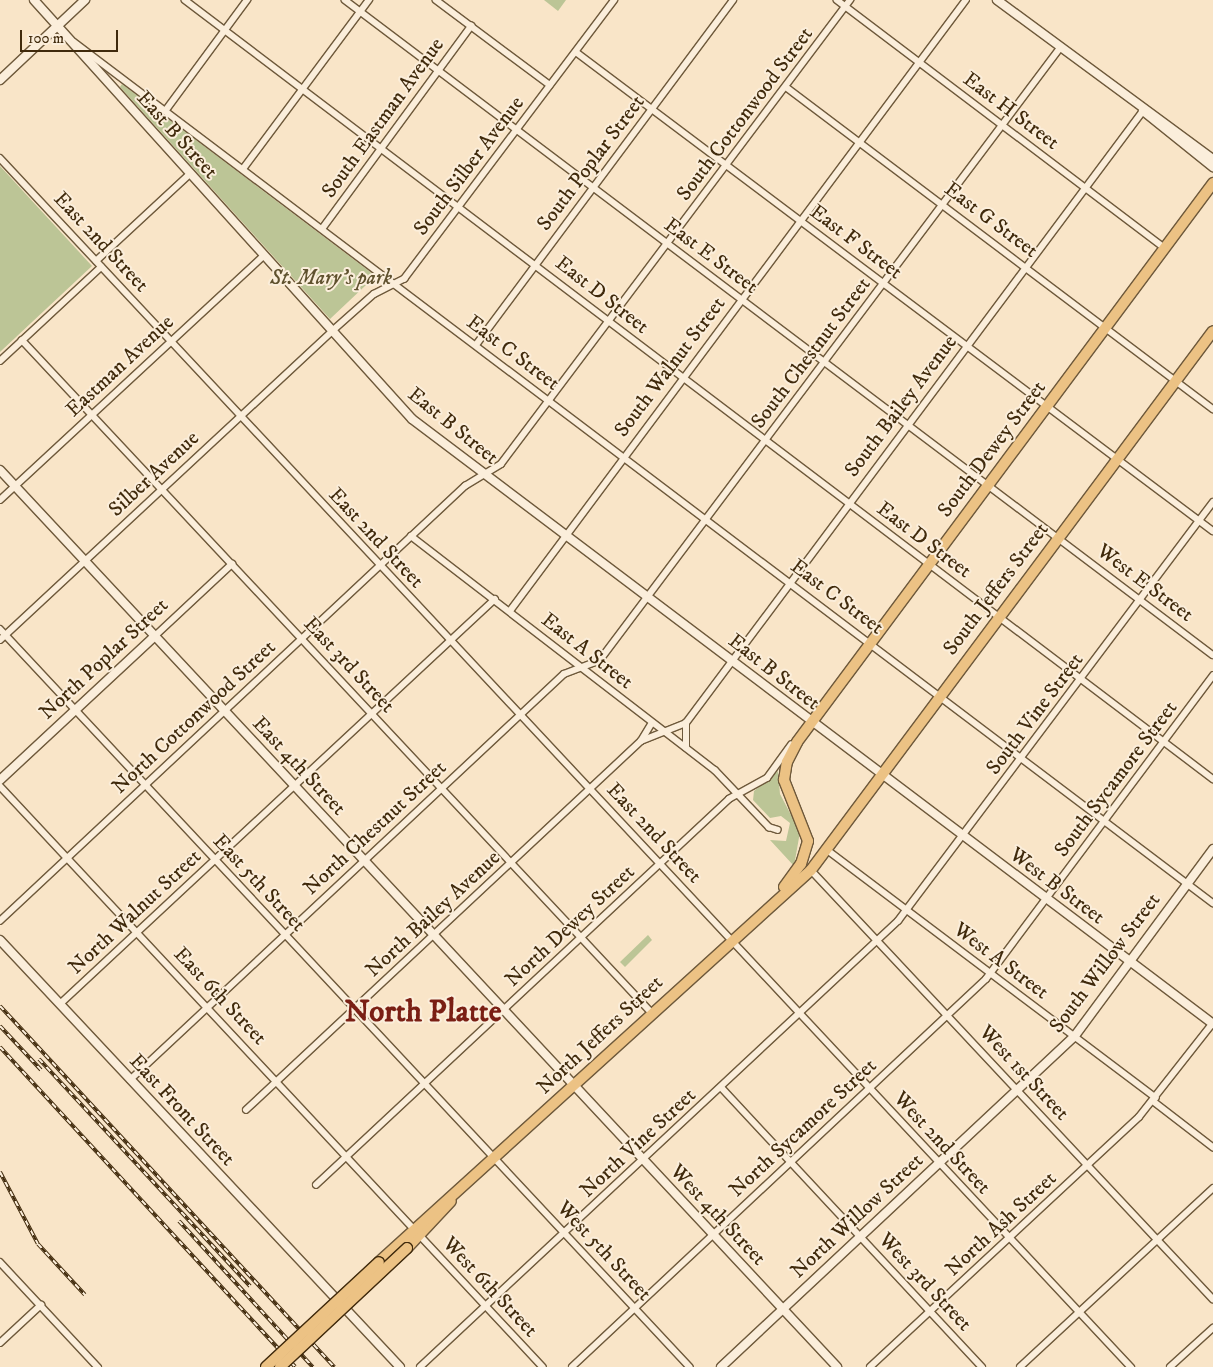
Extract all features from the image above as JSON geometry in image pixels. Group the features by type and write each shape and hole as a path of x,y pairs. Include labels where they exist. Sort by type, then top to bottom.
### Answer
{"highway":[{"name":"South Dewey Street","path":"787,762 810,723 1213,183"},
{"name":"South Jeffers Street","path":"811,870 1213,331"},
{"name":"North Jeffers Street","path":"770,903 801,864 808,841 786,788 787,762"},
{"name":"North Jeffers Street","path":"280,1367 456,1194 730,939 811,870"},
{"name":"North Jeffers Street","path":"266,1367 404,1244"}],"main road":[{"name":"East B Street","path":"34,0 262,257 412,419 732,661 810,723 881,775"},
{"path":"0,80 85,0"},
{"path":"997,0 1213,167"},
{"path":"1143,111 1213,159"},
{"name":"East 4th Street","path":"0,470 574,1086"},
{"name":"North Poplar Street","path":"0,780 154,636"},
{"name":"West B Street","path":"881,775 1213,1024"},
{"name":"South Willow Street","path":"1018,1091 1074,1037 1213,849"},
{"name":"East Front Street","path":"0,940 400,1367"},
{"name":"West 4th Street","path":"574,1086 837,1367"},
{"name":"North Willow Street","path":"721,1367 1018,1091"}],"street":[{"name":"East D Street","path":"185,0 380,149 536,264 683,378 1213,779"},
{"path":"166,110 247,0"},
{"name":"East E Street","path":"345,0 1058,537"},
{"path":"243,169 369,0"},
{"path":"436,0 550,85"},
{"name":"South Silber Avenue","path":"397,285 614,0"},
{"name":"South Poplar Street","path":"476,344 733,0"},
{"name":"East H Street","path":"837,0 1164,248"},
{"name":"South Cottonwood Street","path":"411,536 474,479 501,464 728,166 850,0"},
{"name":"South Walnut Street","path":"510,610 966,0"},
{"name":"South Eastman Avenue","path":"322,229 471,26"},
{"name":"East C Street","path":"66,36 476,344 1213,903"},
{"name":"South Chestnut Street","path":"580,667 600,660 1060,48"},
{"name":"East F Street","path":"576,52 1213,531"},
{"name":"East G Street","path":"786,88 943,204 1213,409"},
{"name":"South Bailey Avenue","path":"666,732 686,723 848,503 1143,111"},
{"name":"East 2nd Street","path":"0,158 730,939"},
{"path":"96,261 189,174"},
{"name":"Eastman Avenue","path":"0,500 262,257"},
{"path":"0,361 101,267"},
{"path":"331,332 374,294 397,285"},
{"name":"Silber Avenue","path":"0,640 331,332"},
{"name":"East 3rd Street","path":"22,340 652,1013"},
{"name":"South Vine Street","path":"878,941 907,911 1213,502"},
{"name":"North Cottonwood Street","path":"0,921 411,536"},
{"name":"East A Street","path":"411,536 510,610 580,667 686,748 739,794 769,827 778,830"},
{"name":"West E Street","path":"1058,537 1213,655"},
{"name":"North Poplar Street","path":"154,636 232,564"},
{"name":"North Walnut Street","path":"60,1004 495,599"},
{"name":"East 5th Street","path":"0,629 495,1158"},
{"name":"North Chestnut Street","path":"130,1080 519,715 564,674 580,667"},
{"name":"South Sycamore Street","path":"948,1015 991,974 1213,676"},
{"name":"North Bailey Avenue","path":"246,1110 642,741 652,723"},
{"path":"686,723 686,748"},
{"name":"North Bailey Avenue","path":"642,741 666,732"},
{"name":"South Dewey Street","path":"739,794 767,778 801,737"},
{"name":"East 6th Street","path":"0,786 416,1232"},
{"name":"North Dewey Street","path":"316,1186 659,864 739,794"},
{"name":"West A Street","path":"826,850 1074,1037 1213,1147"},
{"name":"West 1st Street","path":"811,870 1213,1300"},
{"name":"West 2nd Street","path":"730,939 1131,1367"},
{"name":"North Vine Street","path":"420,1367 487,1307 878,941"},
{"name":"North Sycamore Street","path":"572,1367 948,1015"},
{"name":"North Ash Street","path":"870,1367 1010,1238 1154,1100 1213,1024"},
{"name":"West 3rd Street","path":"721,1087 982,1367"},
{"name":"West 5th Street","path":"495,1158 690,1367"},
{"path":"1020,1367 1213,1188"},
{"name":"West 6th Street","path":"416,1232 543,1367"},
{"path":"0,1262 98,1367"},
{"path":"0,1343 41,1306"},
{"path":"1170,1367 1213,1328"}],"green space":[{"path":"544,0 566,0 558,11"},
{"name":"St. Mary's park","path":"122,84 377,277 378,280 366,285 330,319 120,87"},
{"path":"0,166 92,266 0,352"},
{"path":"778,771 780,794 800,832 794,866 770,840 786,841 790,823 781,816 770,818 753,800 754,791"},
{"path":"648,935 652,940 625,967 620,962"}],"railway":[{"path":"0,1006 334,1367"},
{"path":"0,1026 41,1070"},
{"path":"0,1047 295,1367"},
{"path":"39,1059 250,1286"},
{"path":"0,1172 38,1244 85,1295"},
{"path":"179,1221 313,1367"}],"district":[{"name":"North Platte","path":"423,1013"}]}
